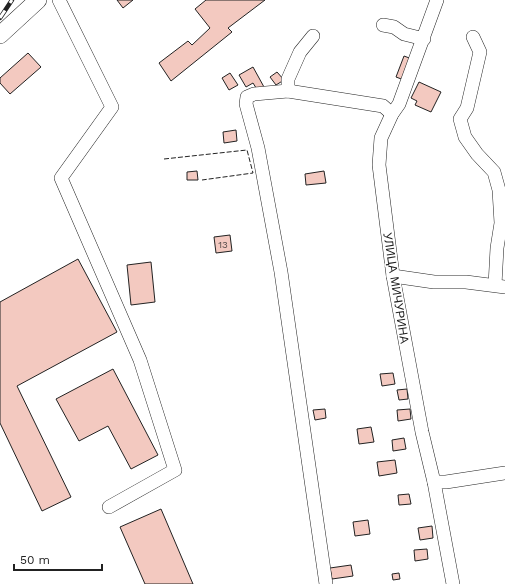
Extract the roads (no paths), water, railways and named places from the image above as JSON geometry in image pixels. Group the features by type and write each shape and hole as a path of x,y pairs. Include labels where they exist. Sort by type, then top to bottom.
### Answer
{"main road":[{"path":"0,35 38,0"}],"street":[{"path":"59,0 112,107 61,178 140,360 175,470 109,507"},
{"name":"УЛИЦА МИЧУРИНА","path":"437,0 399,104 392,114 381,138 379,165 393,276 422,432 434,482 453,584"},
{"path":"382,25 394,27 404,34 424,39"},
{"path":"288,90 288,79 300,52 313,36"},
{"path":"393,276 434,282 466,282 500,286 497,248 501,223 499,190 494,172 477,154 465,137 460,119 468,108 480,52 473,37"},
{"path":"326,584 281,272 258,148 246,104 247,97 254,94 288,90 383,106 392,114"},
{"path":"434,482 446,482 505,473"}],"railway":[{"path":"0,18 12,0"}]}
